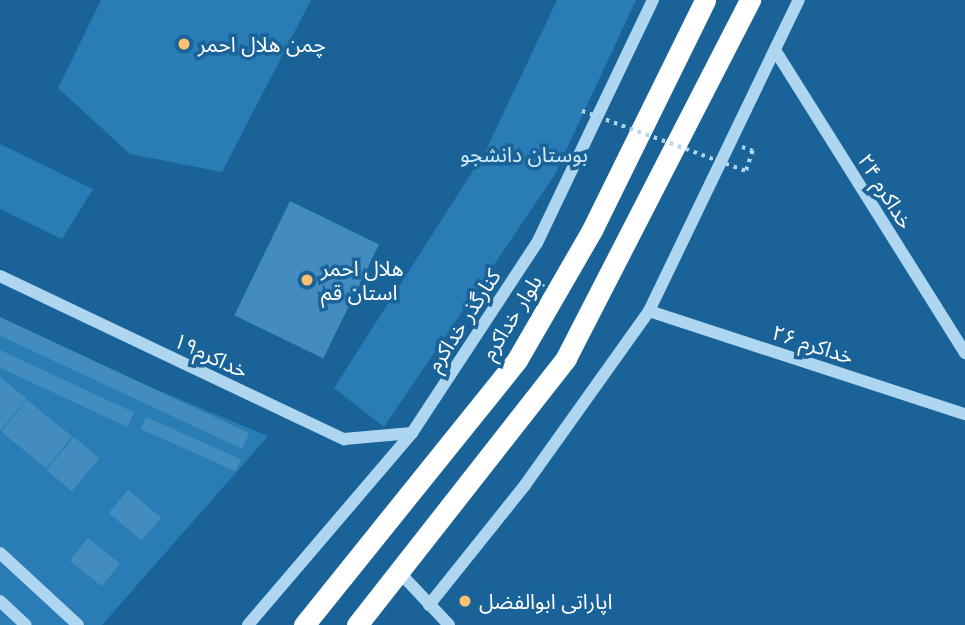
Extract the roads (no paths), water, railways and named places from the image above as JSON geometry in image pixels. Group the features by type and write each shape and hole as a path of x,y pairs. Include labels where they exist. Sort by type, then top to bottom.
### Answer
{"highway":[{"name":"بلوار خداکرم","path":"304,625 517,360 592,230 705,0"},
{"path":"357,625 401,575 566,358 750,0"}],"street":[{"name":"کنارگذر خداکرم","path":"248,625 412,433 537,243 653,0"},
{"path":"429,605 525,485 649,311 799,0"},
{"name":"۲۴ خداکرم","path":"775,50 965,353"},
{"name":"۱۹خداکرم","path":"0,276 344,439 412,433"},
{"name":"۲۶ خداکرم","path":"649,311 965,414"},
{"path":"0,553 78,625"},
{"path":"401,575 449,625"},
{"path":"0,601 26,625"}],"place":[{"name":"چمن هلال احمر","path":"184,44"},
{"name":"هلال احمر استان قم","path":"307,280"},
{"name":"اپاراتی ابوالفضل","path":"465,601"}],"park label":[{"name":"بوستان دانشجو","path":"524,154"}]}
